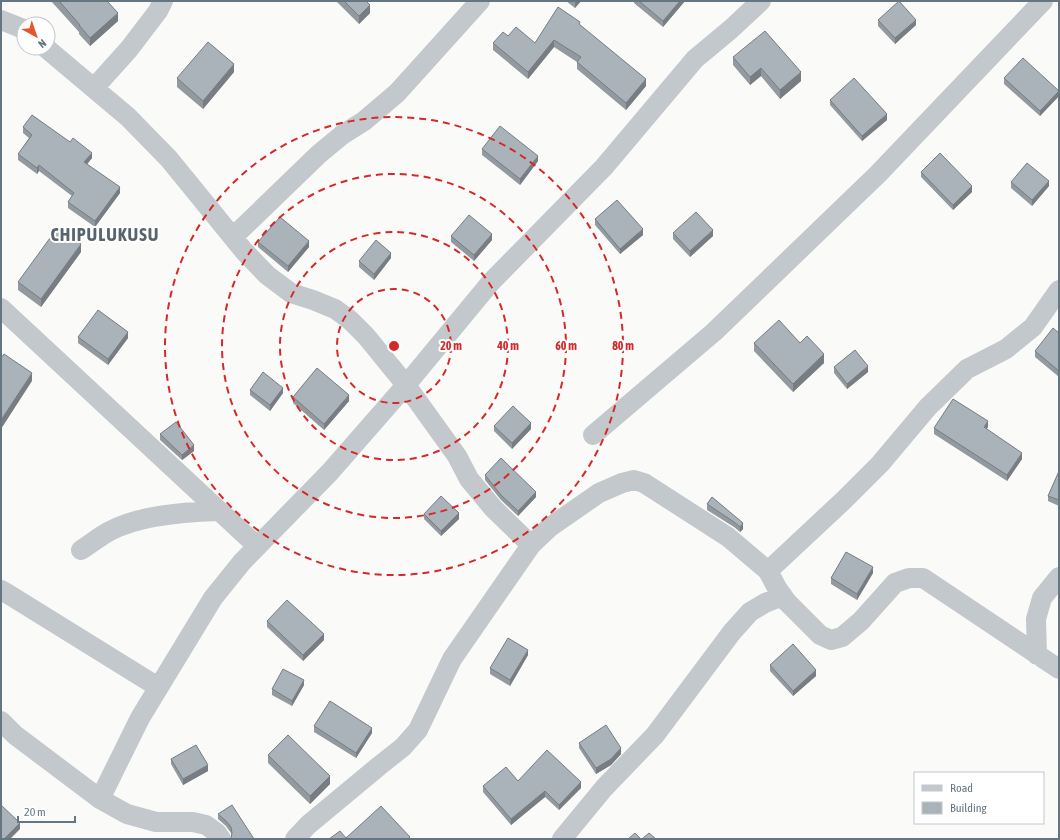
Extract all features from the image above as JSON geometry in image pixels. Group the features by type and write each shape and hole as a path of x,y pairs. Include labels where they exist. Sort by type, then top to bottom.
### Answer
{"street":[{"path":"94,88 129,49 158,11 163,1"},
{"path":"234,237 319,154 342,135 364,121 397,93 480,1"},
{"path":"100,799 140,718 158,687 213,598 242,562 330,472 406,385 491,282 604,167 695,59 731,29 761,1"},
{"path":"593,435 714,332 878,174 1043,1"},
{"path":"1,20 16,26"},
{"path":"56,56 128,117 169,159 244,251 267,275 291,293 334,309 350,320 366,336 406,385 457,456 470,479 494,508 531,545"},
{"path":"768,571 880,464 928,407 967,370 1006,349 1033,327 1059,290"},
{"path":"1,308 257,546"},
{"path":"295,839 308,825 403,747 418,730 452,659 531,545 550,527 600,493 622,483 634,480 644,482 728,537 768,571 787,602 820,635 831,640 842,637 861,621 895,583 909,578 923,578 1059,669"},
{"path":"81,550 110,531 136,521 182,512 218,511"},
{"path":"1037,655 1036,619 1042,598 1059,577"},
{"path":"1,590 158,687"},
{"path":"562,839 604,788 655,735 732,632 750,612 765,603 783,596"},
{"path":"1,721 15,735 100,799 127,814 156,822 193,822 206,825 217,833 221,839"}],"building":[{"path":"59,1 107,1 118,13 90,38"},
{"path":"344,1 366,1 370,5 359,16"},
{"path":"639,1 680,1 663,21"},
{"path":"899,1 916,20 895,38 878,20"},
{"path":"558,7 580,22 579,24 646,79 626,103 577,62 581,57 554,40 528,72 493,43 503,32 508,36 516,27 535,43"},
{"path":"765,31 801,72 780,90 761,68 750,77 733,57"},
{"path":"208,42 234,64 203,101 177,78"},
{"path":"1023,58 1059,91 1040,111 1004,78"},
{"path":"854,78 887,114 862,136 830,100"},
{"path":"32,115 70,142 73,138 92,153 84,162 120,187 95,221 68,202 74,193 39,165 37,168 18,154 32,135 23,127"},
{"path":"500,126 538,156 520,179 482,149"},
{"path":"940,153 972,186 953,205 921,172"},
{"path":"1027,163 1049,181 1032,200 1011,182"},
{"path":"617,200 643,229 620,249 595,219"},
{"path":"696,212 713,230 690,251 673,233"},
{"path":"469,215 492,234 474,255 451,236"},
{"path":"280,217 309,241 288,266 258,242"},
{"path":"58,227 81,244 41,299 18,282"},
{"path":"376,240 391,253 374,274 359,261"},
{"path":"98,310 128,332 108,359 78,337"},
{"path":"779,320 800,343 807,336 824,354 793,384 754,343"},
{"path":"1053,328 1059,333 1059,371 1035,351"},
{"path":"855,350 868,366 847,384 834,367"},
{"path":"4,354 32,373 1,420 1,358"},
{"path":"317,368 349,395 324,424 293,397"},
{"path":"263,372 283,388 270,405 250,390"},
{"path":"953,399 988,421 984,427 1022,453 1007,475 934,428"},
{"path":"513,406 531,423 512,443 494,426"},
{"path":"176,422 194,445 182,455 160,434"},
{"path":"501,458 536,492 518,511 501,495 485,475"},
{"path":"1059,471 1059,500 1048,496"},
{"path":"441,496 459,513 441,531 424,514"},
{"path":"712,497 743,523 740,527 707,504"},
{"path":"846,552 873,567 857,594 831,578"},
{"path":"287,600 324,634 303,655 267,621"},
{"path":"508,638 528,650 510,680 490,668"},
{"path":"793,644 816,670 793,691 770,665"},
{"path":"283,669 304,680 292,701 272,689"},
{"path":"330,701 372,728 356,753 314,726"},
{"path":"606,725 621,748 611,759 596,768 579,743"},
{"path":"288,735 330,776 310,796 268,755"},
{"path":"196,745 208,765 183,779 171,759"},
{"path":"547,750 581,782 559,805 545,791 511,819 483,786 506,767 518,781"},
{"path":"1,805 20,823 4,839 1,839"},
{"path":"232,805 254,839 231,839 231,827 218,814"},
{"path":"381,806 410,837 408,839 329,839 340,831 346,838"},
{"path":"635,833 641,839 628,839"},
{"path":"649,833 656,839 642,839"}],"district":[{"name":"CHIPULUKUSU","path":"105,235"}]}
